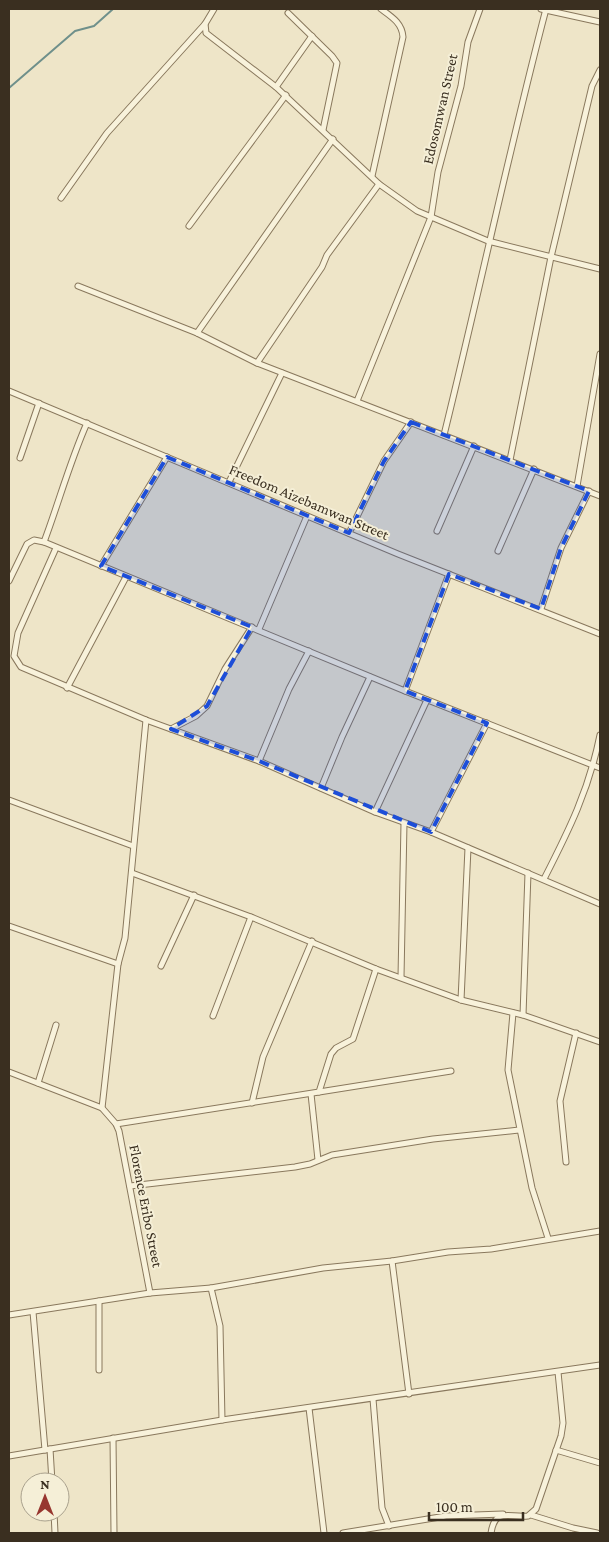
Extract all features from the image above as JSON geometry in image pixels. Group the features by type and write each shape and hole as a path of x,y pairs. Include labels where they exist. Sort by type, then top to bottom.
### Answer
{"street":[{"path":"60,198 106,133 204,24 214,9"},
{"path":"372,176 403,37 402,29 398,22 381,9"},
{"name":"Edosomwan Street","path":"357,400 431,217 438,172 461,86 468,42 480,9"},
{"path":"444,435 544,9 600,22"},
{"path":"288,13 337,63 323,130"},
{"path":"204,24 206,32 276,87 334,139 379,184 417,211 488,241 600,269"},
{"path":"276,87 312,36"},
{"path":"510,460 551,257 592,86 600,70"},
{"path":"189,226 286,96"},
{"path":"197,333 334,139"},
{"path":"257,363 322,267 327,255 379,184"},
{"path":"78,286 197,333 257,363 357,400 600,496"},
{"path":"576,486 600,354"},
{"path":"229,482 282,373"},
{"name":"Freedom Aizebamwan Street","path":"9,390 348,533 600,634"},
{"path":"20,458 39,402"},
{"path":"348,533 384,461 411,422"},
{"path":"44,542 66,483 74,452 87,423"},
{"path":"437,531 474,446"},
{"path":"101,566 167,457"},
{"path":"498,551 534,469"},
{"path":"541,609 561,548 589,491"},
{"path":"259,629 307,516"},
{"path":"9,581 27,544 34,540 44,542 126,577 252,626 427,700 600,768"},
{"path":"56,548 18,633 14,656 21,667 146,720 259,761 375,812 431,832 600,904"},
{"path":"406,691 449,574"},
{"path":"68,688 126,577"},
{"path":"171,729 196,716 207,706 225,669 252,626"},
{"path":"259,761 289,689 309,651"},
{"path":"321,788 342,736 370,676"},
{"path":"375,812 427,700"},
{"path":"102,1108 118,964 125,938 146,720"},
{"path":"431,832 488,724"},
{"path":"544,879 579,809 594,765 600,735"},
{"path":"9,800 133,846"},
{"path":"401,978 404,823"},
{"path":"461,1000 468,848"},
{"path":"132,873 251,916 376,970 461,1000 523,1015 600,1042"},
{"path":"523,1015 528,873"},
{"path":"161,966 194,895"},
{"path":"212,1016 251,916"},
{"path":"9,926 118,964"},
{"path":"252,1103 263,1057 312,941"},
{"path":"319,1092 331,1054 336,1048 353,1039 376,970"},
{"path":"513,1013 508,1070 518,1130 532,1188 548,1238"},
{"path":"38,1083 56,1025"},
{"path":"566,1162 560,1101 576,1033"},
{"path":"9,1072 102,1108 116,1124 451,1072"},
{"path":"311,1094 318,1160"},
{"name":"Florence Eribo Street","path":"116,1124 150,1293"},
{"path":"130,1186 294,1167 310,1164 332,1155 433,1139 518,1130"},
{"path":"9,1316 150,1293 211,1288 323,1268 392,1261 448,1252 491,1249 548,1238 600,1231"},
{"path":"392,1261 409,1394"},
{"path":"211,1288 220,1326 222,1420"},
{"path":"99,1301 99,1370"},
{"path":"33,1312 51,1472"},
{"path":"9,1456 222,1420 558,1372 600,1364"},
{"path":"532,1515 536,1509 556,1450 563,1423 558,1372"},
{"path":"373,1399 382,1508 389,1526"},
{"path":"309,1408 324,1533"},
{"path":"113,1438 114,1533"},
{"path":"556,1450 600,1462"},
{"path":"343,1533 446,1516 488,1513 521,1517 532,1515 573,1528 597,1533"},
{"path":"491,1533 493,1523 506,1514"}],"highlighted area":[{"path":"411,422 589,491 561,548 541,609 449,574 405,691 487,723 431,832 259,761 171,729 207,706 252,627 101,566 167,457 349,533 384,461"}],"waterway":[{"path":"9,88 75,31 94,26 113,9"}]}
